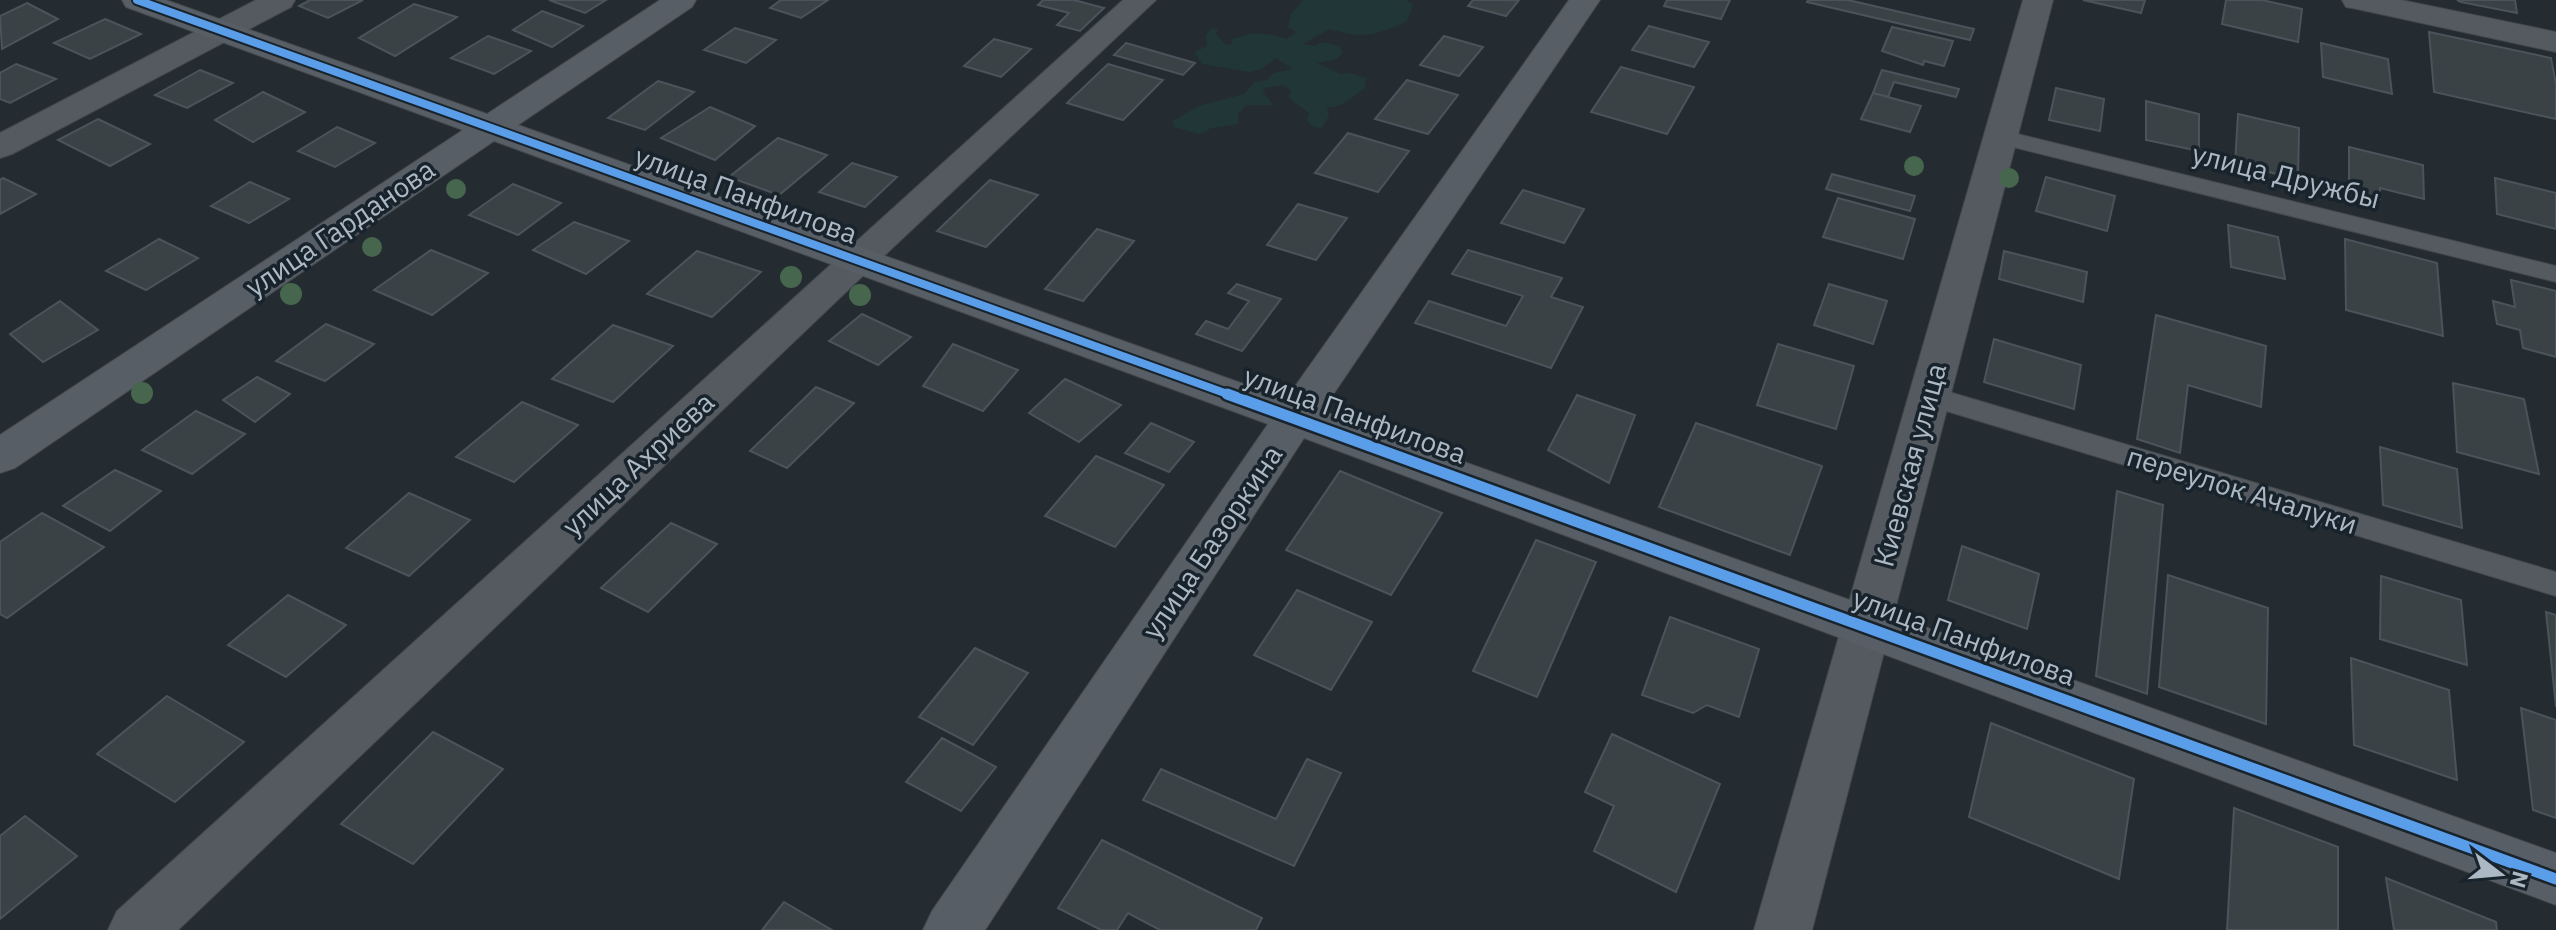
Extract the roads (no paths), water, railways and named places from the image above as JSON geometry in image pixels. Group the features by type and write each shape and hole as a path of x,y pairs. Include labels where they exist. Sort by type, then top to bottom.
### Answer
{"street":[{"name":"улица Панфилова","path":"137,0 1295,418 2556,879"},
{"path":"0,147 280,0"},
{"name":"улица Гарданова","path":"0,457 681,0"},
{"name":"улица Ахриева","path":"137,930 855,261 1141,0"},
{"name":"улица Базоркина","path":"952,930 1295,418 1585,0"},
{"name":"Киевская улица","path":"1783,930 2038,0"},
{"path":"2357,0 2556,42"}],"lane":[{"name":"улица Дружбы","path":"2001,137 2556,274"},
{"name":"переулок Ачалуки","path":"1929,396 2556,584"}]}
